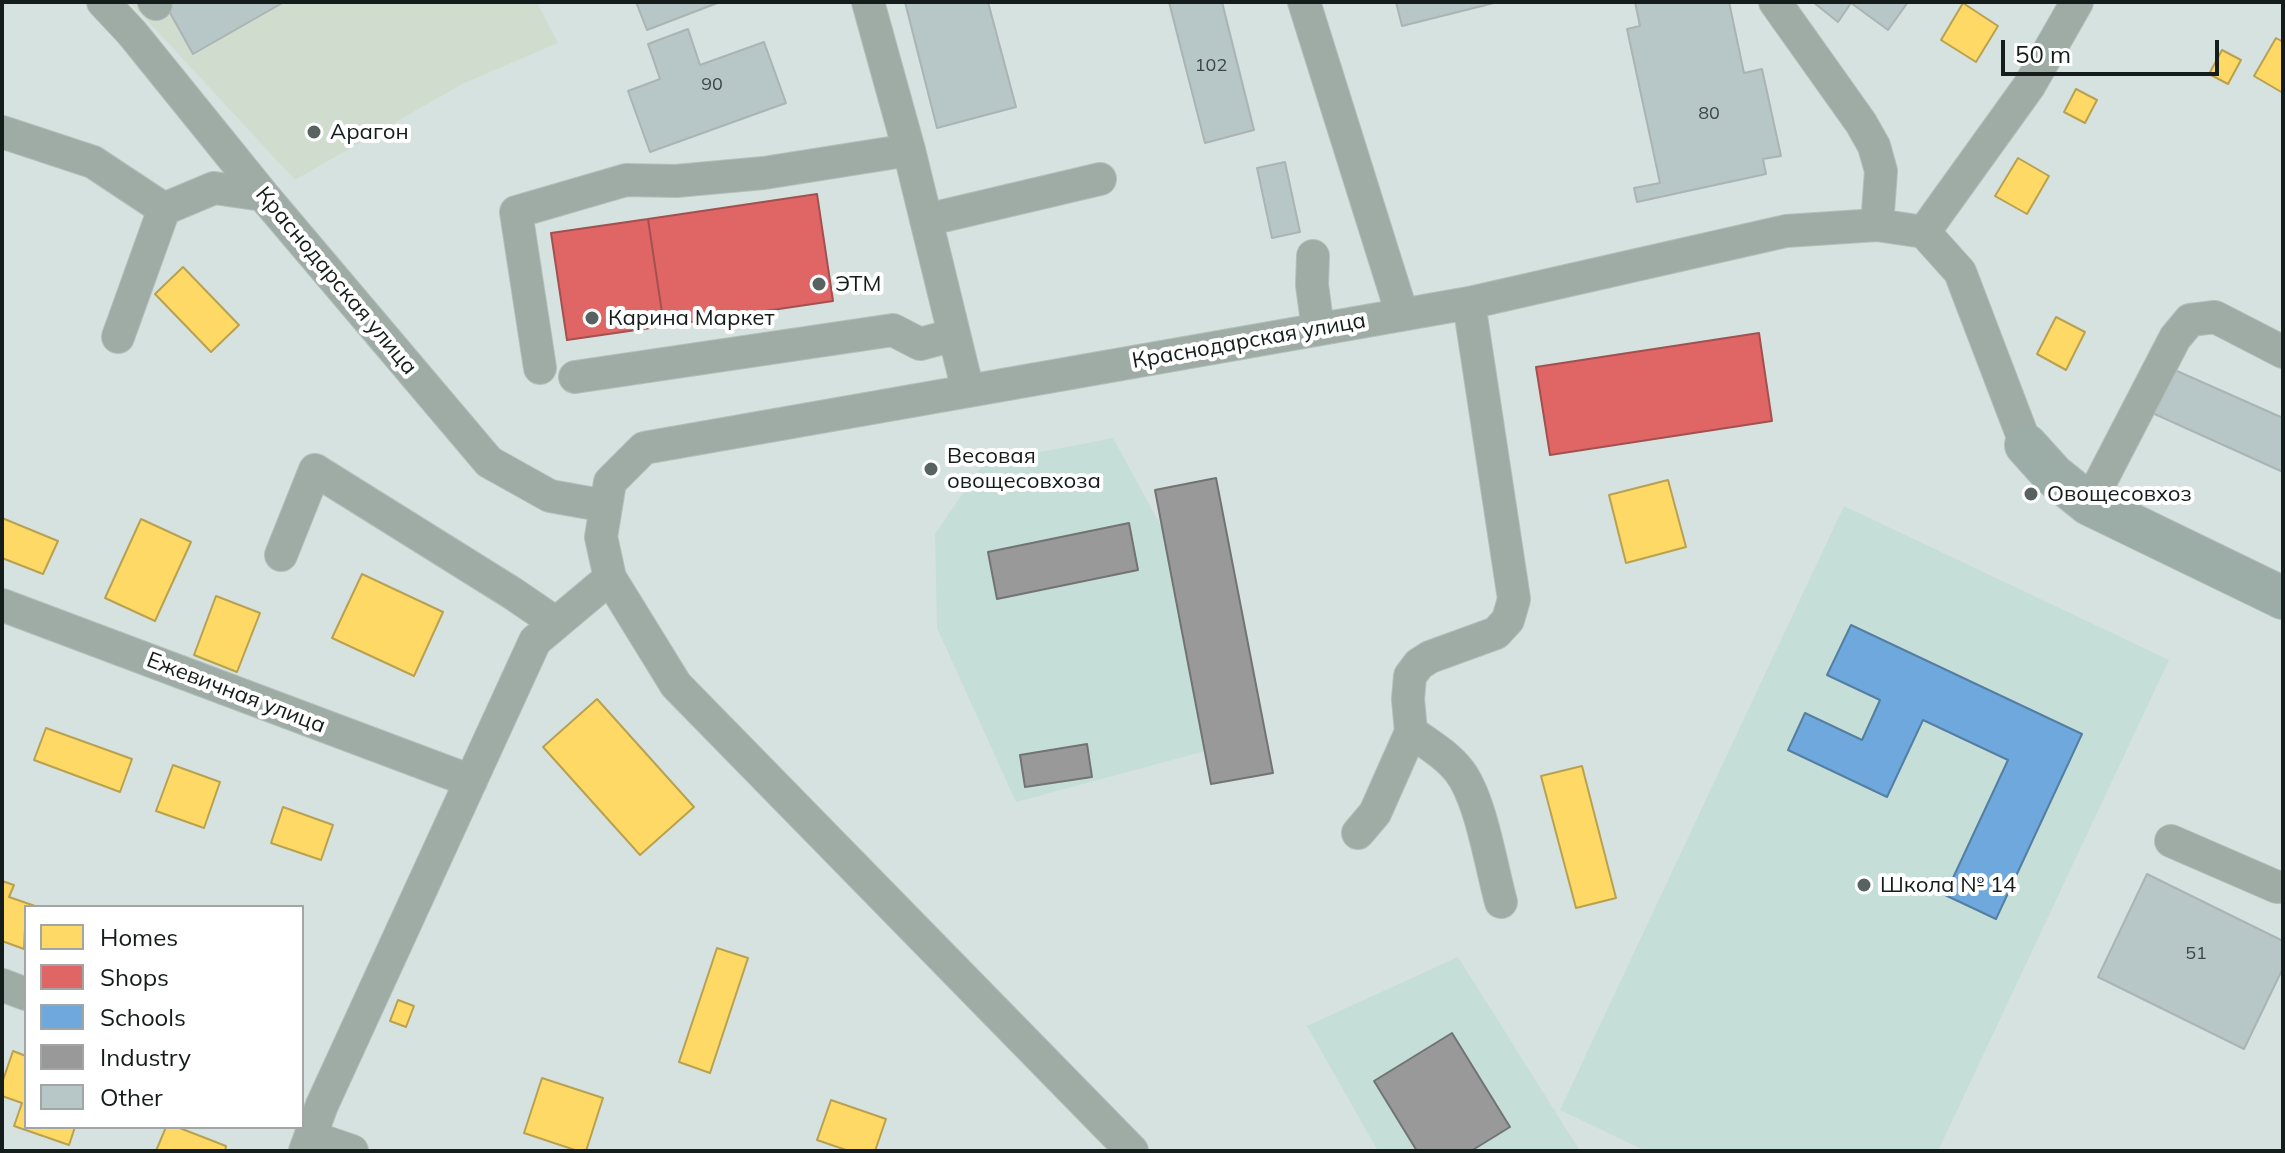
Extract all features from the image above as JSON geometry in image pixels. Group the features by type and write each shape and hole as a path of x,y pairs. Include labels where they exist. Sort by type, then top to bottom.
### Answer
{"main road":[{"path":"2026,445 2053,475 2089,504 2283,598"}],"street":[{"name":"Краснодарская улица","path":"103,2 489,462 550,496 606,506"},
{"path":"868,2 909,150 968,391"},
{"path":"1304,2 1402,314"},
{"path":"1775,2 1874,146 1881,171 1877,225"},
{"path":"2026,445 1960,272 1924,232 2029,86 2077,2"},
{"path":"2,132 93,162 164,209"},
{"path":"540,368 516,212 626,180 676,181 764,173 909,150"},
{"path":"926,220 1100,179"},
{"path":"118,337 164,209 214,188 263,195"},
{"name":"Краснодарская улица","path":"1132,1151 676,685 610,578 601,537 610,482 644,448 1469,303 1786,231 1877,225 1924,232"},
{"path":"1313,256 1312,285 1318,329"},
{"path":"1358,833 1375,813 1411,732 1408,699 1410,676 1419,664 1496,633 1508,620 1514,599 1469,303"},
{"path":"2089,504 2175,338 2190,320 2215,317 2283,352"},
{"path":"575,377 893,330 920,344 954,335"},
{"path":"281,555 315,470 556,623"},
{"path":"352,1151 308,1144 312,1101 471,781 535,641 610,578"},
{"name":"Ежевичная улица","path":"2,605 471,781"},
{"path":"1411,732 1448,758 1467,784 1501,902"},
{"path":"2171,841 2283,887"},
{"path":"2,985 24,993"}],"shaded area":[{"name":"Арагон","path":"130,2 537,2 558,43 462,84 295,180"},
{"path":"1113,438 1230,652 1246,740 1016,802 937,628 935,534 984,463"},
{"name":"Школа № 14","path":"1844,506 2169,660 1938,1151 1646,1151 1560,1110"},
{"path":"1458,957 1580,1151 1378,1151 1307,1026"}],"building: Homes":[{"path":"1963,3 1998,26 1976,62 1941,40"},
{"path":"2276,38 2283,42 2283,93 2254,76"},
{"path":"2222,50 2241,60 2228,84 2209,74"},
{"path":"2076,89 2097,100 2085,123 2064,112"},
{"path":"2018,158 2049,176 2027,214 1995,196"},
{"path":"183,267 239,325 211,352 155,294"},
{"path":"2056,317 2085,332 2066,370 2037,354"},
{"path":"1668,480 1686,547 1626,563 1609,495"},
{"path":"2,518 58,541 43,574 2,558"},
{"path":"141,519 191,542 155,621 105,598"},
{"path":"362,574 443,612 414,676 332,638"},
{"path":"216,596 260,613 237,672 194,655"},
{"path":"597,699 694,807 640,855 543,747"},
{"path":"46,728 132,759 120,792 34,760"},
{"path":"173,765 220,782 204,828 156,811"},
{"path":"1582,766 1616,898 1576,908 1541,776"},
{"path":"283,807 333,825 321,860 271,843"},
{"path":"2,881 14,885 9,897 32,905 24,905 24,949 2,941"},
{"path":"717,948 748,958 710,1073 679,1062"},
{"path":"398,1000 414,1006 406,1027 390,1021"},
{"path":"13,1051 24,1055 24,1129 74,1129 69,1145 14,1126 22,1103 2,1096 2,1083"},
{"path":"542,1078 603,1098 586,1151 524,1133"},
{"path":"831,1100 886,1119 875,1151 849,1151 817,1140"},
{"path":"165,1129 182,1129 226,1146 225,1151 156,1151"}],"building: Shops":[{"path":"817,194 833,301 664,326 648,219"},
{"path":"648,219 664,326 567,340 551,233"},
{"path":"1759,333 1772,421 1550,455 1536,367"}],"building: Schools":[{"path":"1851,625 2082,734 1996,919 1945,895 2008,760 1923,720 1887,797 1788,750 1805,713 1862,740 1880,700 1827,675"}],"building: Industry":[{"path":"1216,478 1273,773 1211,784 1155,490"},
{"path":"1129,523 1138,570 997,599 988,552"},
{"path":"1087,744 1092,777 1025,787 1020,755"},
{"path":"1452,1033 1510,1127 1471,1151 1417,1151 1374,1081"}],"building: Other":[{"path":"164,2 284,2 193,54"},
{"path":"636,2 720,2 647,30"},
{"path":"905,2 988,2 1016,107 937,128"},
{"path":"1169,2 1222,2 1254,130 1205,143"},
{"path":"1396,2 1498,2 1402,26"},
{"path":"1635,2 1729,2 1744,73 1762,69 1781,156 1763,159 1766,174 1637,202 1634,188 1660,183 1627,29 1640,26"},
{"path":"1813,2 1908,2 1888,30 1851,3 1838,22"},
{"path":"688,29 700,65 764,42 786,103 650,152 628,91 660,79 648,44"},
{"path":"1285,162 1300,232 1272,238 1257,168"},
{"path":"2168,367 2283,418 2283,472 2148,411"},
{"path":"2147,874 2283,941 2283,968 2244,1049 2098,977"}],"place":[{"name":"Арагон","path":"314,132"},
{"name":"ЭТМ","path":"819,284"},
{"name":"Карина Маркет","path":"592,318"},
{"name":"Весовая овощесовхоза","path":"931,469"},
{"name":"Овощесовхоз","path":"2031,494"},
{"name":"Школа № 14","path":"1864,885"}]}
